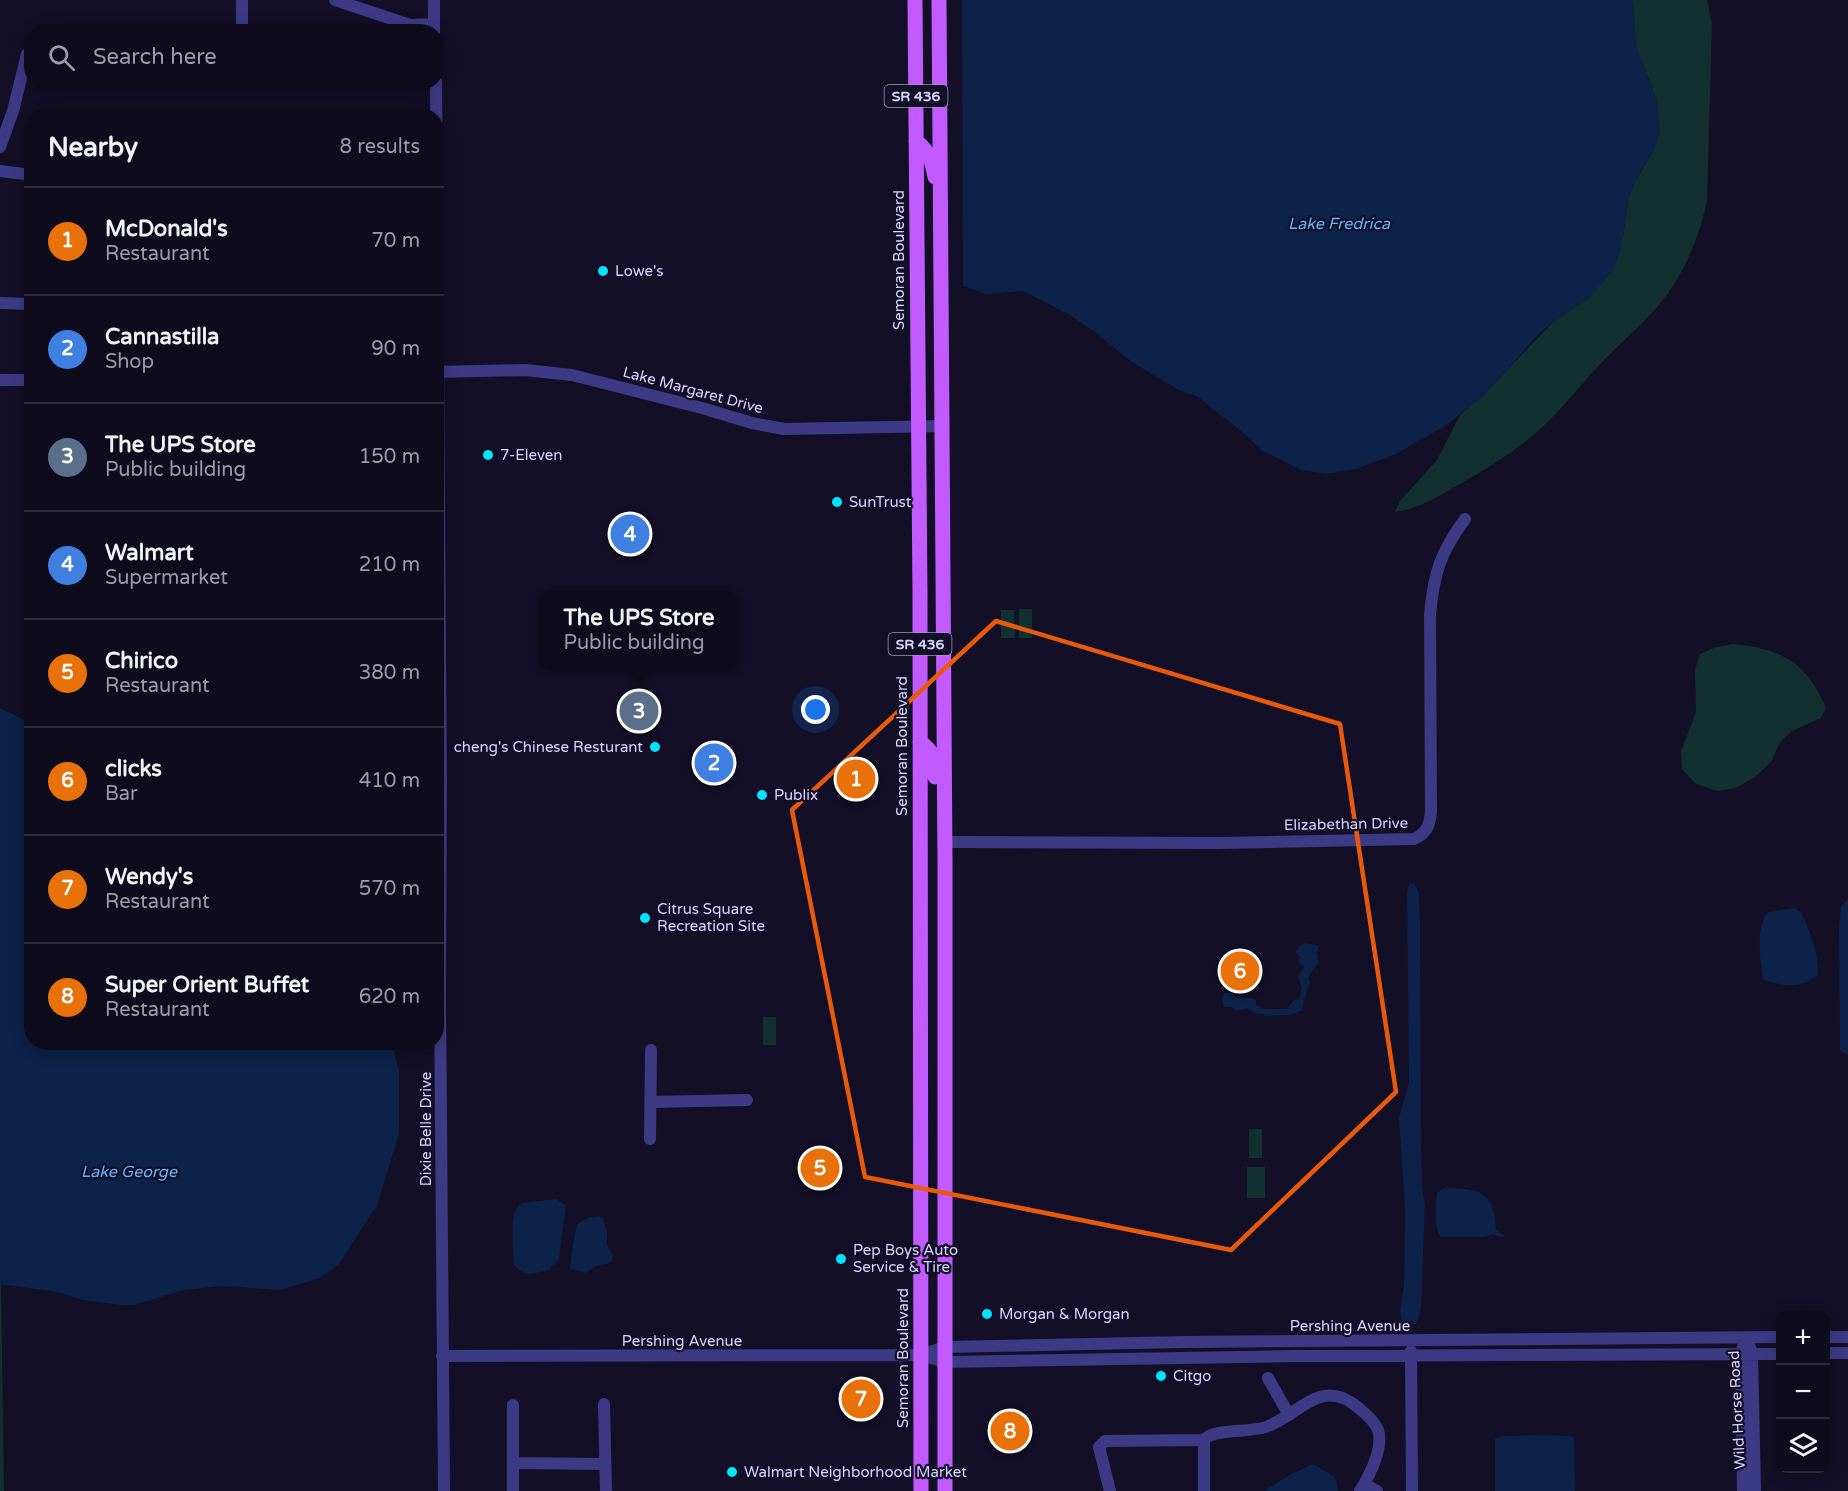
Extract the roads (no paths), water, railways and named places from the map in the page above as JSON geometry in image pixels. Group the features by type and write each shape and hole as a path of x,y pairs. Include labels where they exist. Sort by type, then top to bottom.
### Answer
{"main road":[{"name":"Semoran Boulevard","path":"915,0 920,742 921,1491"},
{"name":"SR 436","path":"939,0 945,940 945,1491"},
{"path":"916,141 926,149 932,160 941,206"},
{"path":"920,742 930,748 934,760 935,807 944,819"},
{"path":"920,893 935,911 945,940"},
{"path":"920,1064 929,1092 945,1111"}],"street":[{"path":"242,0 242,24"},
{"path":"335,0 404,24"},
{"path":"434,0 434,24"},
{"path":"0,147 13,111 24,66"},
{"name":"Dixie Belle Drive","path":"436,90 436,108"},
{"path":"0,171 24,174"},
{"path":"0,303 24,304"},
{"name":"Lake Margaret Drive","path":"444,372 525,370 572,375 752,423 784,429 942,426"},
{"path":"0,380 24,380"},
{"name":"Elizabethan Drive","path":"944,842 1218,843 1414,838 1419,836 1427,830 1431,822 1430,614 1433,582 1439,561 1465,519"},
{"name":"Dixie Belle Drive","path":"440,1050 444,1491"},
{"path":"650,1139 651,1050"},
{"path":"651,1102 747,1100"},
{"name":"Pershing Avenue","path":"442,1356 921,1355 1184,1342 1776,1337"},
{"path":"1830,1337 1848,1337"},
{"name":"Wild Horse Road","path":"1743,1491 1747,1338"},
{"path":"1391,1356 1392,1340"},
{"path":"1411,1340 1412,1491"},
{"path":"1830,1353 1848,1353"},
{"name":"Pershing Avenue","path":"945,1354 1391,1356 1776,1354"},
{"name":"Wild Horse Road","path":"1747,1354 1755,1491"},
{"path":"1268,1378 1289,1415"},
{"path":"1204,1491 1204,1440 1206,1436 1213,1433 1265,1427 1289,1415 1311,1399 1326,1396 1341,1396 1350,1400 1378,1428 1376,1461 1362,1488 1377,1491"},
{"path":"604,1404 606,1491"},
{"path":"513,1405 513,1491"},
{"path":"1110,1491 1099,1447 1105,1441 1204,1440"},
{"path":"513,1463 605,1464"}],"water":[{"name":"Lake Fredrica","path":"962,0 1633,0 1636,47 1657,100 1660,133 1655,148 1629,196 1621,249 1614,269 1590,297 1539,334 1483,396 1445,426 1396,454 1356,469 1326,474 1302,470 1263,451 1198,397 1179,390 1132,362 1068,314 1023,291 986,294 963,286"},
{"name":"Lake George","path":"0,708 24,720 24,1050 394,1050 399,1071 399,1134 377,1205 339,1264 320,1278 280,1290 222,1286 184,1290 134,1305 82,1300 57,1292 0,1284"},
{"path":"1414,883 1419,893 1420,919 1421,1148 1425,1205 1421,1309 1416,1324 1410,1325 1401,1319 1400,1309 1404,1286 1405,1209 1399,1118 1409,1082 1407,894 1409,884"},
{"path":"1848,899 1848,1056 1840,1050 1839,929 1841,907"},
{"path":"1794,908 1801,912 1811,935 1817,958 1818,975 1798,985 1777,984 1763,979 1759,944 1761,926 1768,912"},
{"path":"1304,943 1317,945 1319,949 1316,953 1318,964 1308,979 1310,982 1303,1010 1289,1015 1265,1016 1248,1008 1235,1011 1232,1007 1225,1007 1222,997 1225,993 1232,993 1237,998 1256,1000 1256,1005 1264,1009 1287,1009 1294,1000 1299,999 1302,988 1298,977 1304,967 1298,961 1300,958 1296,952 1298,947"},
{"path":"1444,1188 1467,1189 1483,1194 1492,1207 1496,1230 1505,1236 1500,1237 1493,1234 1483,1237 1441,1237 1436,1222 1436,1204 1437,1193"},
{"path":"556,1199 566,1205 559,1259 549,1270 531,1274 524,1273 514,1265 512,1231 514,1214 522,1203"},
{"path":"590,1217 603,1218 607,1232 607,1245 613,1256 611,1263 596,1266 586,1273 570,1269 577,1224"},
{"path":"1546,1435 1574,1438 1575,1491 1495,1491 1495,1439 1501,1436"},
{"path":"1313,1464 1335,1477 1338,1491 1264,1491 1291,1474"}],"place":[{"name":"Lowe's","path":"603,271"},
{"name":"7-Eleven","path":"488,455"},
{"name":"SunTrust","path":"837,502"},
{"name":"Walmart","path":"630,534"},
{"name":"The UPS Store","path":"639,711"},
{"name":"cheng's Chinese Resturant","path":"655,747"},
{"name":"Cannastilla","path":"714,763"},
{"name":"McDonald's","path":"856,779"},
{"name":"Publix","path":"762,795"},
{"name":"Citrus Square Recreation Site","path":"645,918"},
{"name":"clicks","path":"1240,971"},
{"name":"Chirico","path":"820,1168"},
{"name":"Pep Boys Auto Service & Tire","path":"841,1259"},
{"name":"Morgan & Morgan","path":"987,1314"},
{"name":"Citgo","path":"1161,1376"},
{"name":"Wendy's","path":"861,1399"},
{"name":"Super Orient Buffet","path":"1010,1431"},
{"name":"Walmart Neighborhood Market","path":"732,1472"}]}
